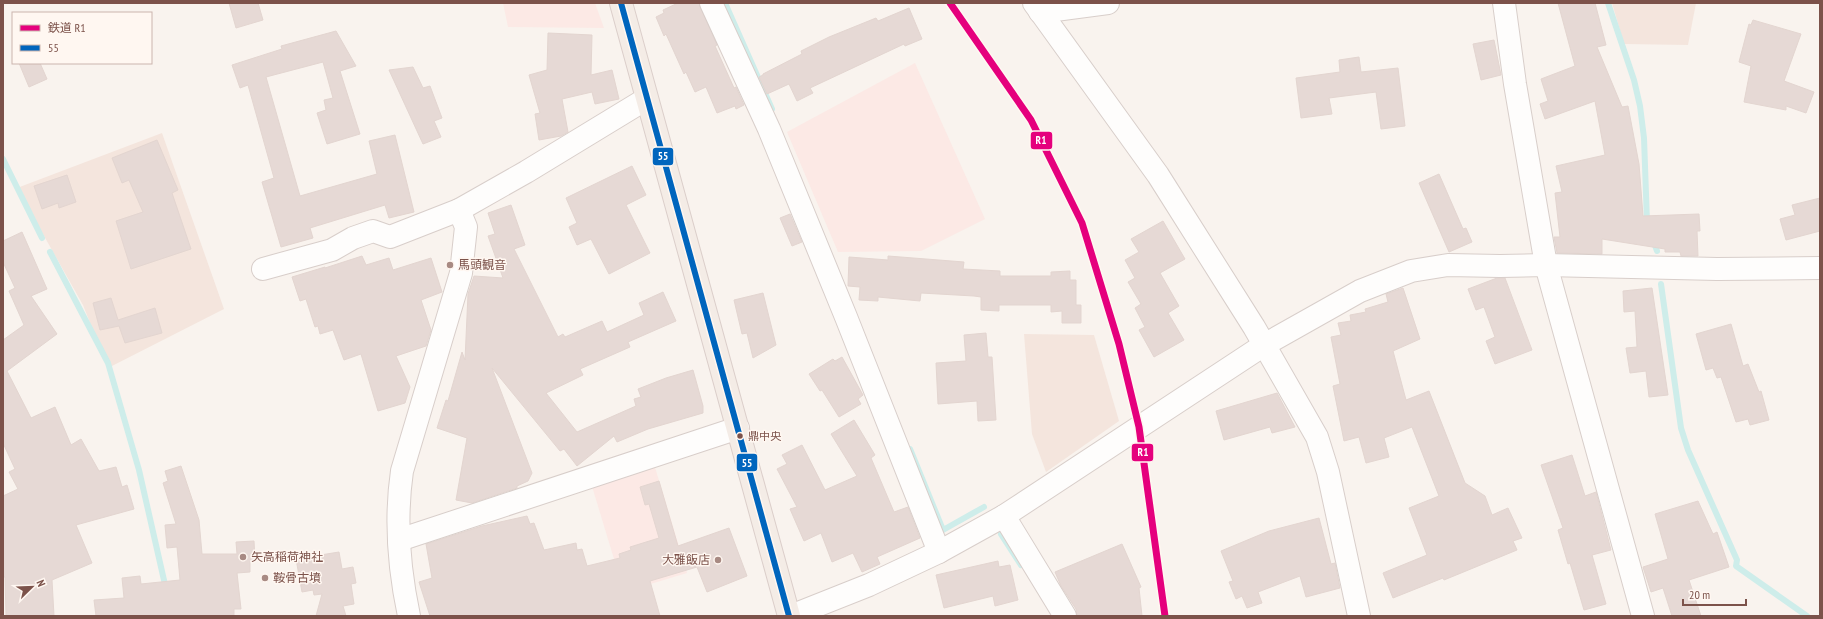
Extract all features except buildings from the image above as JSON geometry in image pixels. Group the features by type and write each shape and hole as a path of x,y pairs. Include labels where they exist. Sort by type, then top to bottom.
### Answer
{"main road":[{"path":"621,3 646,99 692,259 790,616"}],"street":[{"path":"711,3 775,144 939,552"},
{"path":"1037,7 1108,3"},
{"path":"1504,3 1515,84 1546,265 1643,616"},
{"path":"1037,7 1158,175 1264,345 1317,437 1328,472 1359,616"},
{"path":"263,269 332,250 353,238 373,231 390,237 459,210 526,172 646,99"},
{"path":"409,616 399,540 398,496 402,471 461,273 466,228 459,210"},
{"path":"790,616 869,585 939,552 1004,516 1264,345 1360,291 1411,272 1448,265 1546,265 1717,269 1820,268"},
{"path":"399,540 738,428"},
{"path":"1004,516 1065,616"}],"shaded area":[{"path":"503,3 595,3 604,28 508,27"},
{"path":"1612,3 1696,3 1688,45 1624,44"},
{"path":"915,63 985,219 921,251 838,252 787,132"},
{"path":"162,133 224,309 108,368 83,305 17,188"},
{"path":"1024,334 1094,335 1119,421 1046,472 1032,434"},
{"path":"654,464 687,573 624,592 591,483"}],"waterway":[{"path":"725,3 772,109"},
{"path":"1608,3 1634,80 1640,106 1644,138 1647,222"},
{"path":"3,159 42,238"},
{"path":"1653,240 1657,251"},
{"path":"50,252 108,363 139,470 166,589"},
{"path":"1661,284 1681,428 1688,450 1737,560 1736,566 1807,616"},
{"path":"910,449 943,530 984,507"},
{"path":"1001,534 1021,565"}],"rail line":[{"name":"R1","path":"950,3 1031,120 1082,223 1119,344 1139,427 1165,616"}],"transit line":[{"name":"55","path":"621,3 789,616"}],"place":[{"name":"馬頭観音","path":"450,265"},
{"name":"鼎中央","path":"740,436"},
{"name":"矢高稲荷神社","path":"243,557"},
{"name":"大雅飯店","path":"718,560"},
{"name":"鞍骨古墳","path":"265,578"}]}
